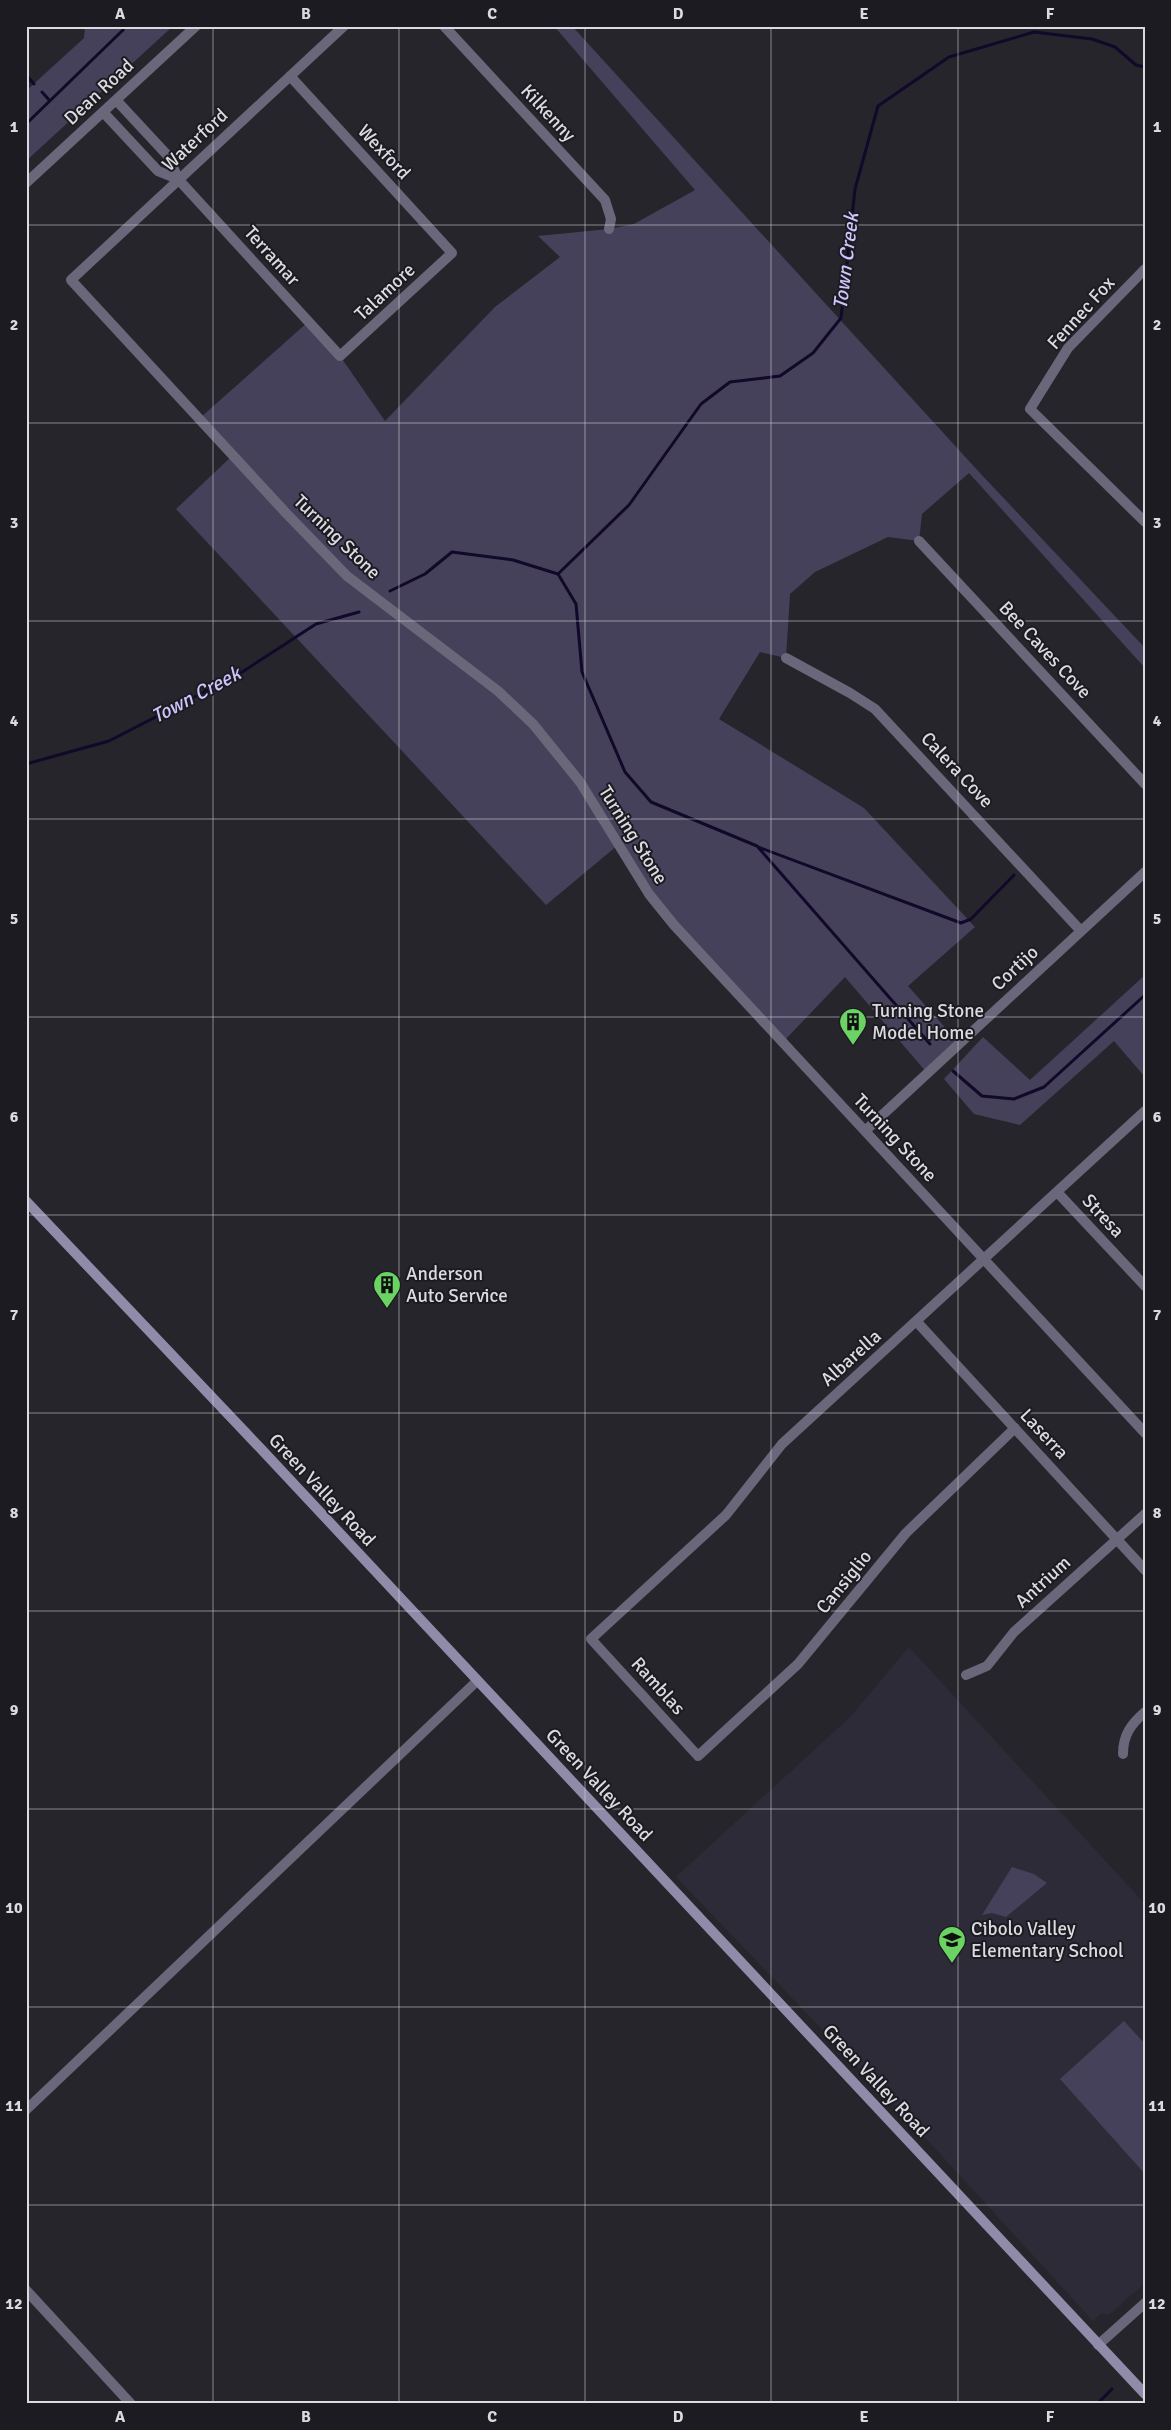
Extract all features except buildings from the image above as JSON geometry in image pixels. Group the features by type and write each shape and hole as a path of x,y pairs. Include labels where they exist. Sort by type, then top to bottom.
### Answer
{"street":[{"name":"Dean Road","path":"26,183 196,26"},
{"name":"Waterford","path":"70,280 344,26"},
{"name":"Kilkenny","path":"444,26 605,200 611,218 609,229"},
{"name":"Wexford","path":"290,76 452,253"},
{"name":"Terramar","path":"116,100 169,157 178,180 340,356"},
{"name":"Terramar","path":"103,112 158,171 178,180"},
{"name":"Talamore","path":"340,356 452,253"},
{"name":"Fennec Fox","path":"1145,269 1068,348 1030,408 1145,522"},
{"name":"Turning Stone","path":"70,280 347,576 498,691 533,724 563,759 583,788 649,894 865,1131 1145,1433"},
{"name":"Bee Caves Cove","path":"919,541 1145,784"},
{"name":"Calera Cove","path":"786,658 875,709 1081,931"},
{"name":"Cortijo","path":"865,1131 1145,872"},
{"name":"Albarella","path":"591,1639 726,1515 782,1444 1145,1111"},
{"name":"Stresa","path":"1057,1192 1145,1286"},
{"name":"Green Valley Road","path":"26,1201 1145,2394"},
{"name":"Laserra","path":"917,1322 1145,1570"},
{"name":"Cansiglio","path":"698,1756 798,1664 906,1532 1014,1428"},
{"name":"Antrium","path":"966,1675 987,1666 1014,1632 1145,1514"},
{"name":"Ramblas","path":"591,1639 698,1756"},
{"path":"26,2110 477,1681"},
{"path":"1123,1754 1123,1740 1132,1723 1145,1712"},
{"path":"26,2290 131,2404"},
{"path":"1098,2345 1145,2303"}],"shaded area":[{"path":"85,26 173,26 26,161 26,91 84,38"},
{"path":"554,26 572,26 979,472 1145,648 1145,668 969,473 922,514 919,541 888,537 815,572 790,594 786,658 760,652 719,719 864,808 975,927 908,986 959,1043 927,1073 845,977 783,1042 674,925 618,845 546,905 176,509 233,455 200,418 308,322 340,356 385,421 495,307 560,257 538,236 609,229 634,224 695,190"},
{"path":"1145,975 1145,1077 1114,1041 1020,1125 974,1114 944,1079 983,1037 1030,1080"},
{"name":"Cibolo Valley Elementary School","path":"909,1647 1145,1904 1145,2283 1111,2313 1107,2315 1101,2313 1093,2321 910,2121 676,1877 850,1717"},
{"path":"1012,1867 1034,1874 1047,1883 1006,1917 992,1913 982,1915"},
{"path":"1124,2021 1145,2044 1145,2174 1060,2079"}],"waterway":[{"path":"26,124 123,30 124,26"},
{"name":"Town Creek","path":"390,591 425,574 452,552 513,560 558,574 629,505 701,404 730,382 780,376 813,353 841,318 855,189 878,106 949,57 1034,32 1092,39 1115,47 1136,65 1145,67"},
{"path":"26,75 34,84"},
{"path":"42,92 50,101"},
{"path":"558,574 576,604 582,672 625,772 651,802 757,846 930,1044"},
{"name":"Town Creek","path":"26,764 109,741 239,674 316,624 359,612"},
{"path":"758,847 961,923 971,919 1014,875"},
{"path":"953,1071 982,1096 1014,1099 1044,1087 1145,995"},
{"path":"1097,2404 1112,2389"}],"place":[{"name":"Turning Stone Model Home","path":"853,1046"},
{"name":"Anderson Auto Service","path":"387,1309"},
{"name":"Cibolo Valley Elementary School","path":"952,1964"}]}
